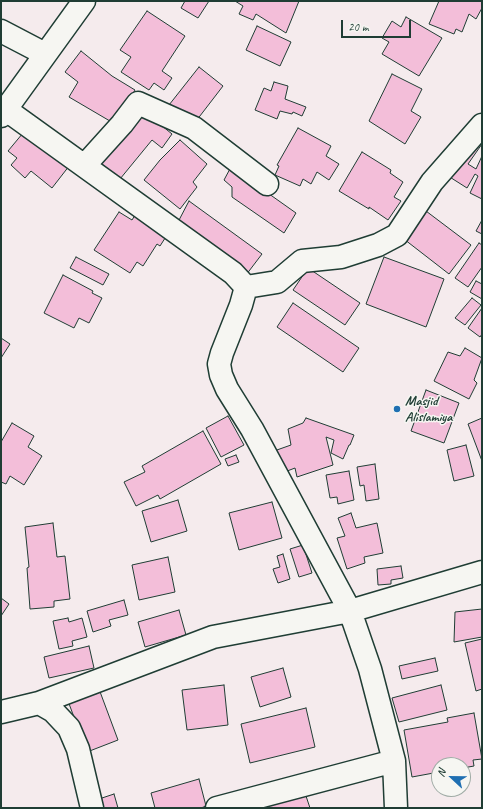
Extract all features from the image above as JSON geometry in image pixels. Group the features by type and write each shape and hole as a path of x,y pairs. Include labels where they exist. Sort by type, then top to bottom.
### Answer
{"street":[{"path":"84,1 3,113 85,165 233,273 246,287"},
{"path":"1,32 45,54"},
{"path":"85,165 122,124 138,103 194,128 267,184"},
{"path":"246,287 277,282 302,261 341,257 378,245 397,235 432,182 482,125"},
{"path":"246,287 241,305 222,353 219,364 221,375 252,429 350,611 370,669 394,761 396,808"},
{"path":"1,712 39,703 213,637 350,611 482,572"},
{"path":"39,703 53,711 69,728 78,749 92,808"},
{"path":"217,808 249,798 394,761"}],"building":[{"path":"185,1 209,1 198,18 181,8"},
{"path":"235,1 299,1 286,33 256,14 253,20 239,14 243,6"},
{"path":"439,1 482,1 482,8 476,19 469,14 462,32 456,29 454,34 429,24"},
{"path":"147,11 185,36 162,71 172,78 164,90 154,83 149,90 121,72 131,57 120,50"},
{"path":"406,17 442,38 419,76 382,54 389,42 382,38 392,21 401,27"},
{"path":"257,26 291,42 280,66 246,50"},
{"path":"81,51 112,76 135,90 115,124 69,97 78,82 65,72"},
{"path":"199,67 223,86 193,125 169,105"},
{"path":"392,74 422,89 411,111 421,117 405,144 369,121"},
{"path":"274,82 288,86 285,99 306,107 302,116 293,112 292,114 280,111 277,119 255,110 264,88 271,91"},
{"path":"140,108 172,134 162,148 152,140 120,179 97,160"},
{"path":"28,127 73,161 52,188 31,171 25,178 11,165 17,158 8,151"},
{"path":"298,128 331,146 326,156 339,164 329,180 317,172 311,184 303,179 300,186 275,175 279,166 277,165"},
{"path":"180,140 207,164 193,182 197,187 180,209 144,180 160,160"},
{"path":"482,140 482,144 468,164 476,169 482,156 482,199 470,193 478,176 475,174 467,188 445,174"},
{"path":"362,152 391,170 390,173 403,182 394,197 401,201 388,220 369,207 369,209 339,191"},
{"path":"231,167 296,213 284,233 232,197 232,187 224,180"},
{"path":"189,201 262,254 246,275 178,222"},
{"path":"422,208 471,245 449,274 400,236"},
{"path":"119,212 132,220 137,212 169,232 160,246 157,244 143,266 137,262 130,273 94,250"},
{"path":"482,220 482,234 476,231"},
{"path":"479,243 482,245 482,267 468,287 455,278"},
{"path":"76,257 109,274 103,285 70,268"},
{"path":"384,257 444,279 426,327 366,304"},
{"path":"308,268 360,303 345,325 293,290"},
{"path":"63,275 93,291 92,293 102,298 89,323 79,318 74,328 44,313"},
{"path":"476,281 482,284 482,299 470,292"},
{"path":"472,298 481,305 465,325 455,318"},
{"path":"293,303 359,348 343,372 277,327"},
{"path":"482,308 482,334 480,337 468,328"},
{"path":"1,338 10,344 1,358"},
{"path":"465,348 482,358 474,380 477,383 469,399 434,381 448,352 460,356"},
{"path":"426,390 459,403 444,443 411,431"},
{"path":"228,416 244,445 221,457 206,428"},
{"path":"306,418 354,435 350,445 343,459 331,453 334,440 326,437 333,465 297,477 295,468 282,473 274,451 291,445 288,429 303,423"},
{"path":"482,418 482,461 468,424"},
{"path":"12,423 34,436 28,447 42,456 24,485 10,476 6,484 1,482 1,442"},
{"path":"203,431 221,464 160,499 158,495 136,506 124,482 145,472 142,466"},
{"path":"466,445 474,476 454,481 447,450"},
{"path":"236,455 239,462 228,466 225,459"},
{"path":"375,464 379,499 366,501 364,485 360,486 357,467"},
{"path":"349,471 354,500 338,504 337,497 330,498 326,475"},
{"path":"178,500 187,531 151,542 142,511"},
{"path":"272,502 282,538 239,550 229,513"},
{"path":"351,513 356,528 377,523 383,553 364,557 365,563 347,569 337,538 345,536 338,518"},
{"path":"53,523 57,557 65,556 70,599 54,601 54,607 30,609 27,568 29,567 25,527"},
{"path":"303,545 312,573 299,577 290,549"},
{"path":"283,554 290,579 278,583 273,569 280,567 277,556"},
{"path":"168,557 175,592 139,600 132,565"},
{"path":"401,566 403,578 391,580 391,584 378,585 377,569"},
{"path":"1,598 9,604 1,616"},
{"path":"124,600 128,615 109,620 111,626 93,632 87,611"},
{"path":"482,609 482,637 454,642 455,612"},
{"path":"179,610 186,635 145,647 138,622"},
{"path":"68,618 69,622 82,618 87,637 72,641 73,646 59,649 53,621"},
{"path":"482,639 482,689 476,691 465,643"},
{"path":"89,646 94,668 49,678 44,657"},
{"path":"435,658 438,671 402,679 399,666"},
{"path":"283,668 291,697 260,707 251,677"},
{"path":"224,685 228,725 187,730 182,690"},
{"path":"441,685 447,710 399,722 392,698"},
{"path":"99,689 118,740 87,752 68,701"},
{"path":"306,708 315,747 250,763 241,724"},
{"path":"474,713 482,759 473,760 474,766 471,767 471,757 431,757 431,773 412,777 404,730 448,722 447,718"},
{"path":"199,779 206,806 201,808 155,808 151,793"},
{"path":"303,787 310,808 263,808 259,798"},
{"path":"114,794 118,808 95,808 93,801"}],"place":[{"name":"Masjid Alislamiya","path":"397,409"}]}
